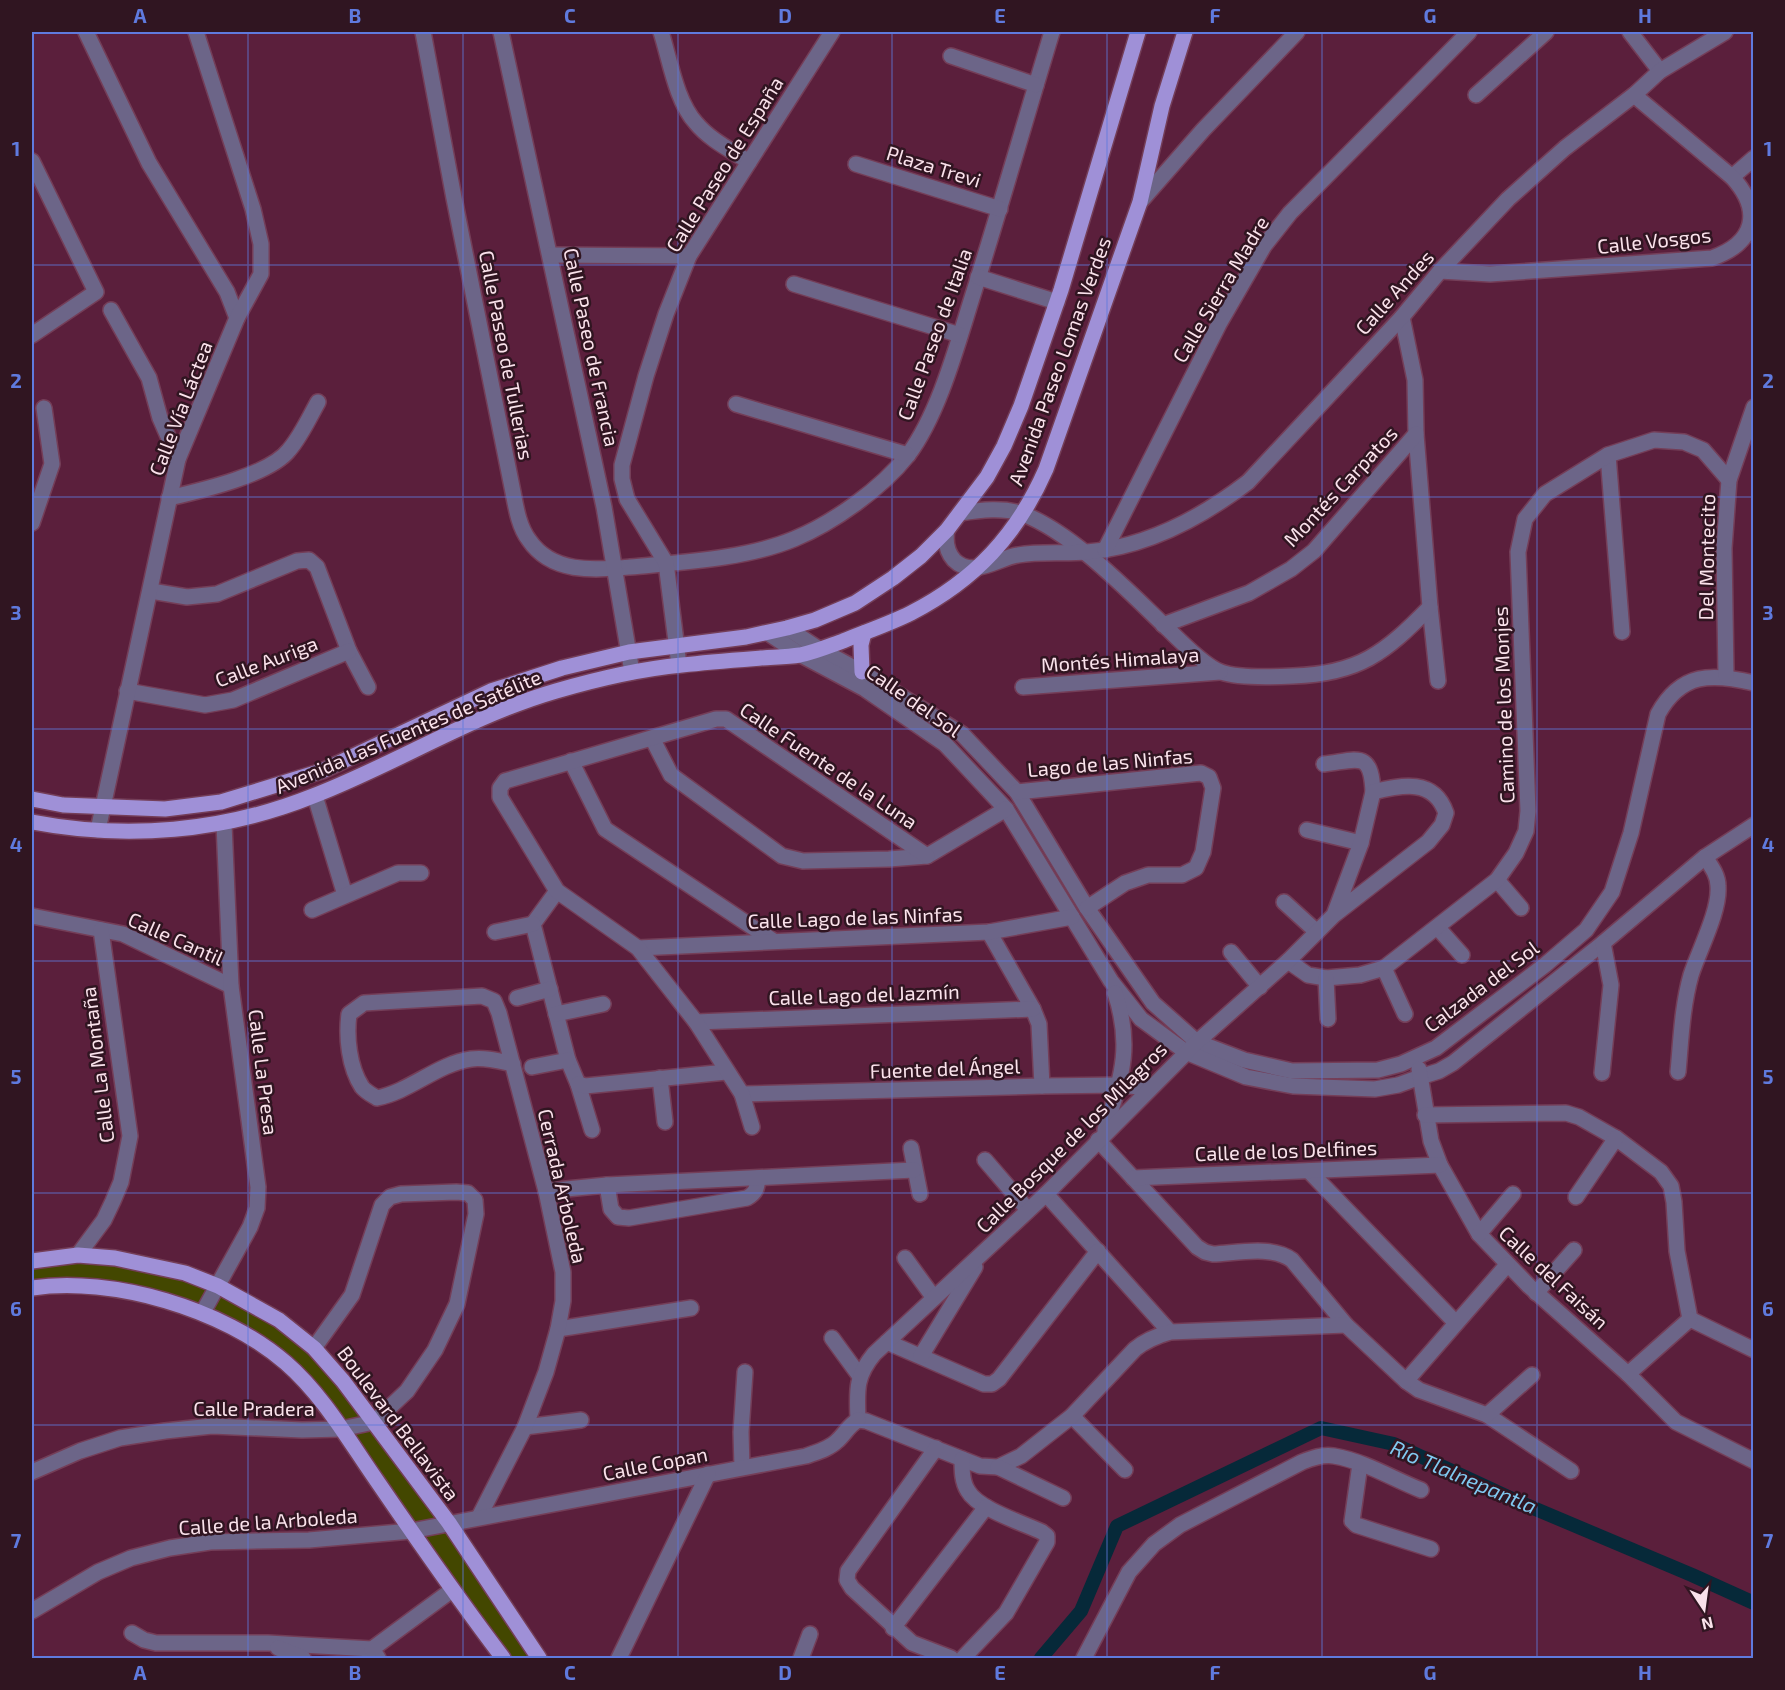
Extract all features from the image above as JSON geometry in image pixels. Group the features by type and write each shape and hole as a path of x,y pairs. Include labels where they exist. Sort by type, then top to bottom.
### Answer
{"main road":[{"name":"Avenida Paseo Lomas Verdes","path":"768,633 815,620 855,603 893,578 921,556 947,530 987,477 1004,446 1021,406 1057,302 1138,32"},
{"name":"Avenida Paseo Lomas Verdes","path":"801,655 910,614 947,592 980,568 1005,540 1036,492 1140,202 1162,106 1185,32"},
{"name":"Avenida Las Fuentes de Satélite","path":"32,800 63,805 165,809 221,802 322,771 490,691 562,668 629,652 768,633"},
{"path":"862,672 861,645 864,633"},
{"path":"746,637 747,659"},
{"name":"Avenida Las Fuentes de Satélite","path":"32,822 73,830 158,831 224,824 315,796 468,724 555,692 632,672 679,665 801,655"},
{"path":"287,783 294,803"},
{"name":"Boulevard Bellavista","path":"32,1261 78,1256 115,1258 185,1273 218,1286 279,1320 314,1348 344,1381 449,1523 539,1659"},
{"path":"32,1288 53,1285 96,1287 127,1292 203,1312 263,1346 285,1362 305,1381 341,1429 452,1590 503,1659"}],"street":[{"path":"86,32 149,163 227,292 237,318"},
{"name":"Calle Vía Láctea","path":"98,830 178,459 237,318 261,274 261,244 253,208 196,32"},
{"name":"Calle Paseo de Tullerias","path":"423,32 458,221 513,492 528,540 538,551 553,561 581,570 666,563"},
{"name":"Calle Paseo de Francia","path":"501,32 604,507 632,672"},
{"path":"661,32 684,106 690,115 710,137 749,162"},
{"name":"Calle Paseo de España","path":"679,665 666,563 627,499 622,479 622,465 646,376 688,256 832,32"},
{"name":"Calle Paseo de Italia","path":"666,563 757,551 815,530 854,504 895,470 908,454 935,404 960,335 1052,32"},
{"path":"1140,202 1203,130 1296,32"},
{"name":"Calle Sierra Madre","path":"1105,550 1219,324 1264,246 1290,213 1469,32"},
{"path":"1476,96 1546,32"},
{"path":"1630,32 1660,71"},
{"name":"Calle Andes","path":"980,568 1015,556 1105,550 1142,540 1191,521 1221,502 1248,482 1508,198 1565,148 1634,95 1660,71 1725,32"},
{"path":"951,56 1036,85"},
{"name":"Calle Vosgos","path":"1440,272 1490,274 1712,258 1728,252 1743,239 1749,230 1751,215 1749,202 1743,190 1732,177 1634,95"},
{"path":"1732,177 1754,158"},
{"path":"32,161 96,292 32,335"},
{"name":"Plaza Trevi","path":"856,164 1000,208"},
{"path":"551,255 688,256"},
{"path":"978,277 1057,302"},
{"path":"794,284 960,335"},
{"path":"111,310 149,378 160,418 178,459"},
{"path":"1402,316 1415,380 1416,434 1438,681"},
{"path":"169,498 218,487 273,464 289,452 318,402"},
{"path":"736,404 908,454"},
{"name":"Del Montecito","path":"1726,676 1724,548 1729,480 1754,407"},
{"path":"32,523 52,464 44,408"},
{"name":"Montés Carpatos","path":"1163,625 1249,593 1291,569 1314,551 1416,434"},
{"name":"Camino de los Monjes","path":"1288,961 1308,975 1326,978 1360,975 1384,968 1497,880 1516,854 1526,831 1528,811 1518,552 1525,519 1545,494 1608,455 1654,441 1684,442 1702,450 1729,480"},
{"path":"1608,455 1622,632"},
{"path":"604,507 627,499"},
{"path":"960,513 991,510 1022,514 1059,533 1085,552 1201,659 1220,672"},
{"path":"947,530 946,545 952,558 965,567 980,568"},
{"path":"151,591 187,597 217,594 297,561 309,560 317,567 349,651 368,687"},
{"name":"Montés Himalaya","path":"1023,687 1220,672 1265,677 1310,676 1346,669 1371,658 1398,639 1430,607"},
{"name":"Calle del Sol","path":"786,628 962,734 1017,792 1086,908"},
{"name":"Calle del Sol","path":"768,633 801,655 865,688 945,744 1006,810 1072,917"},
{"name":"Calle Auriga","path":"127,691 205,705 233,700 349,651"},
{"name":"Calzada del Sol","path":"1086,908 1153,1003 1192,1047 1292,1071 1378,1070 1418,1057 1452,1038 1586,930 1612,892 1631,833 1658,714 1667,698 1677,688 1713,676 1726,676 1754,683"},
{"name":"Calle Fuente de la Luna","path":"556,891 500,797 500,788 506,781 716,719 726,719 927,856"},
{"path":"652,738 671,775 782,856 803,861 889,860 927,856 1006,810"},
{"path":"1324,764 1359,759 1368,765 1372,773 1373,792 1361,843 1334,915"},
{"path":"571,761 605,829 772,940"},
{"name":"Lago de las Ninfas","path":"1017,792 1201,773 1209,777 1213,788 1203,852 1196,868 1182,875 1148,875 1125,883 1086,908"},
{"name":"Calle Bosque de los Milagros","path":"860,1376 866,1364 887,1342 1046,1194 1192,1047 1288,961 1334,915 1428,842 1442,825 1446,813 1442,802 1428,789 1413,786 1392,787 1373,792"},
{"path":"315,796 345,895"},
{"name":"Calle La Presa","path":"203,1312 240,1248 257,1208 258,1187 231,986 224,824"},
{"name":"Calzada del Sol","path":"1072,917 1112,981 1141,1019 1246,1077 1293,1086 1375,1089 1439,1071 1453,1063 1603,943 1705,857 1754,825"},
{"path":"1307,830 1361,843"},
{"path":"1678,1072 1684,1006 1691,976 1716,905 1718,886 1714,871 1705,857"},
{"path":"312,910 398,873 421,873"},
{"path":"1497,880 1521,908"},
{"path":"495,932 533,924 556,891 638,948 696,1022 742,1094 752,1127"},
{"path":"1284,902 1317,932"},
{"name":"Calle Cantil","path":"32,916 123,934 231,986"},
{"name":"Calle Lago de las Ninfas","path":"638,948 772,940 989,932 1072,917"},
{"path":"533,924 568,1060 592,1130"},
{"path":"1438,928 1462,955"},
{"name":"Calle La Montaña","path":"78,1256 104,1220 113,1201 121,1182 129,1136 101,930"},
{"path":"989,932 1033,1009 1039,1024 1042,1086"},
{"path":"1602,1073 1611,985 1603,943"},
{"path":"1231,952 1260,987"},
{"path":"1384,968 1405,1014"},
{"path":"1326,978 1328,1018"},
{"path":"1112,981 1121,1011 1125,1057 1119,1085 1101,1137 1133,1178 1205,1252 1284,1254 1292,1260 1346,1325 1406,1381 1419,1390 1487,1415 1571,1470"},
{"path":"517,998 550,989"},
{"name":"Cerrada Arboleda","path":"479,1517 531,1426 558,1329 563,1301 563,1272 546,1191 513,1064 494,1001 482,996 364,1004 349,1014 347,1030 355,1073 363,1089 377,1098 394,1095 449,1066 472,1059 489,1059 513,1064"},
{"path":"556,1014 603,1004"},
{"name":"Calle Lago del Jazmín","path":"696,1022 1033,1009"},
{"name":"Calle del Faisán","path":"1418,1057 1425,1115 1431,1141 1440,1165 1479,1234 1536,1293 1628,1374 1676,1422 1754,1461"},
{"path":"532,1067 568,1060"},
{"path":"578,1084 585,1086 726,1072"},
{"path":"660,1078 665,1122"},
{"name":"Fuente del Ángel","path":"742,1094 1042,1086 1119,1085 1150,1088"},
{"path":"1425,1115 1566,1113 1579,1117 1616,1138 1661,1172 1671,1186 1677,1251 1690,1319"},
{"path":"1576,1197 1616,1138"},
{"path":"911,1148 920,1194"},
{"path":"984,1160 1028,1210"},
{"name":"Calle de los Delfines","path":"1133,1178 1440,1165"},
{"path":"546,1191 607,1185 914,1170"},
{"path":"1309,1171 1456,1323"},
{"path":"607,1185 611,1209 618,1217 629,1218 747,1198 757,1189 758,1178"},
{"path":"314,1348 352,1294 382,1205 390,1197 401,1194 456,1192 468,1194 475,1200 476,1214 457,1304 435,1350 407,1391 374,1422"},
{"path":"1046,1194 1170,1332"},
{"path":"1479,1234 1514,1194"},
{"path":"1536,1293 1574,1250"},
{"path":"887,1342 984,1384 992,1384 999,1379 1098,1251"},
{"name":"Calle Bosque de los Milagros","path":"921,1356 985,1252"},
{"path":"905,1258 934,1298"},
{"path":"1406,1381 1507,1265"},
{"path":"558,1329 691,1308"},
{"path":"1690,1319 1754,1350"},
{"path":"1628,1374 1690,1319"},
{"path":"998,1467 1022,1456 1072,1416 1135,1349 1146,1341 1170,1332 1346,1325"},
{"path":"832,1338 860,1376 857,1397 858,1420 866,1421 980,1466 998,1467 1063,1498"},
{"path":"742,1467 741,1432 745,1372"},
{"path":"1487,1415 1532,1375"},
{"path":"1072,1416 1125,1470"},
{"path":"531,1426 581,1420"},
{"name":"Calle Copan","path":"449,1523 806,1456 826,1449 838,1441 849,1426 858,1420"},
{"name":"Calle Pradera","path":"32,1472 80,1451 120,1438 165,1431 212,1426 303,1430 341,1429 374,1422"},
{"path":"936,1448 848,1571 847,1580 852,1588 893,1628 912,1643 951,1659"},
{"path":"1084,1659 1130,1572 1154,1544 1180,1525 1302,1462 1318,1456 1332,1455 1360,1464 1421,1490"},
{"path":"962,1459 963,1476 969,1494 986,1507 1047,1536 1047,1542 1006,1613 963,1659"},
{"path":"1360,1464 1352,1521 1356,1526 1431,1549"},
{"path":"619,1659 708,1474"},
{"path":"893,1628 986,1507"},
{"name":"Calle de la Arboleda","path":"32,1611 98,1572 131,1558 170,1548 210,1542 309,1540 411,1530 449,1523"},
{"path":"132,1633 144,1640 156,1642 268,1643 375,1654 452,1590"},
{"path":"804,1657 810,1634"},
{"path":"268,1643 303,1659"}],"shaded area":[{"path":"59,1258 185,1273 314,1348 539,1658 503,1658 285,1362 164,1301 32,1288 32,1261"}],"waterway":[{"name":"Río Tlalnepantla","path":"1041,1658 1081,1611 1117,1526 1321,1428 1394,1444 1519,1502 1754,1603"}]}
